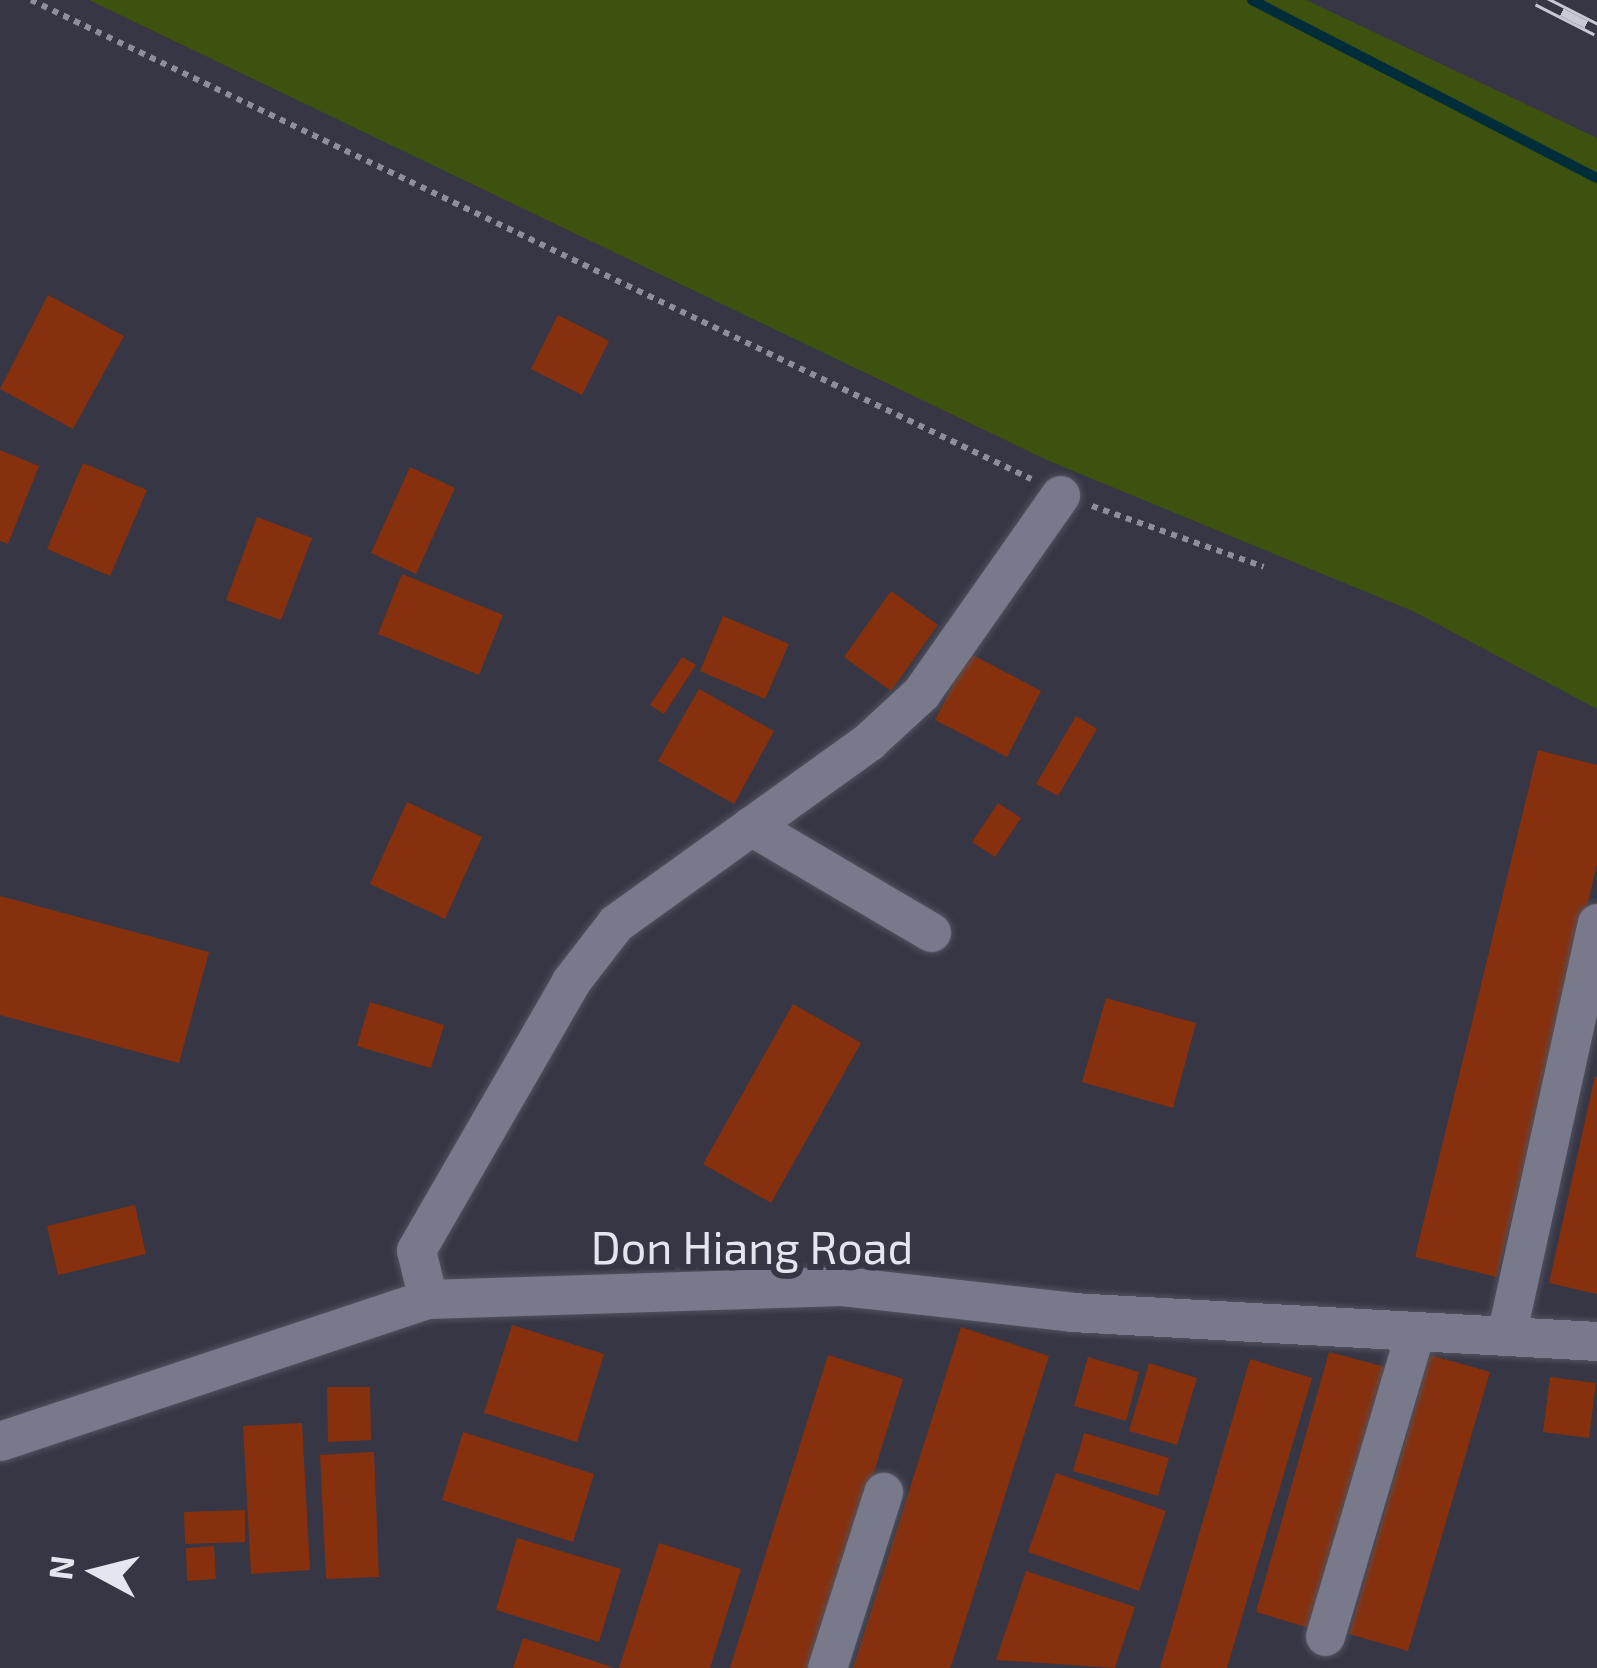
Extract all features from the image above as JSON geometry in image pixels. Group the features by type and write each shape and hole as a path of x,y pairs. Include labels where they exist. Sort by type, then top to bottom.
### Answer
{"street":[{"path":"428,1299 416,1250 571,981 616,923 751,826 921,693 1060,495"},
{"path":"751,826 931,932"},
{"path":"1506,1336 1597,922"},
{"name":"Don Hiang Road","path":"0,1441 428,1299 842,1286 1415,1333 1597,1340"},
{"path":"1325,1636 1415,1333"},
{"path":"827,1668 883,1492"}],"path":[{"path":"31,0 1060,495 1264,567"}],"green space":[{"path":"89,0 1306,0 1597,138 1597,709 1415,612 1049,461"}],"building":[{"path":"48,295 124,336 73,429 0,389"},
{"path":"558,315 609,341 582,395 531,369"},
{"path":"0,450 39,466 8,544 0,541"},
{"path":"83,463 147,490 110,576 47,549"},
{"path":"410,467 455,488 416,574 371,553"},
{"path":"257,517 312,538 281,620 226,600"},
{"path":"402,574 503,615 479,675 378,634"},
{"path":"891,591 938,625 891,691 844,657"},
{"path":"723,616 789,644 765,699 700,671"},
{"path":"969,653 1041,691 1007,757 935,720"},
{"path":"682,657 696,665 664,714 650,705"},
{"path":"699,689 774,731 734,804 658,761"},
{"path":"1076,716 1097,729 1058,796 1036,784"},
{"path":"1538,750 1597,765 1597,865 1497,1277 1415,1257"},
{"path":"407,802 482,837 445,919 370,884"},
{"path":"998,803 1021,818 995,857 972,842"},
{"path":"0,896 209,952 179,1063 0,1015"},
{"path":"1106,998 1196,1023 1173,1108 1082,1082"},
{"path":"370,1002 444,1025 431,1068 357,1046"},
{"path":"793,1004 861,1043 771,1203 703,1164"},
{"path":"1597,1077 1597,1294 1549,1283"},
{"path":"135,1205 146,1254 58,1275 47,1226"},
{"path":"512,1325 604,1354 577,1442 484,1413"},
{"path":"961,1327 1049,1356 953,1660 950,1668 853,1668"},
{"path":"1329,1352 1393,1369 1319,1631 1256,1612"},
{"path":"828,1355 903,1379 813,1668 730,1668"},
{"path":"1430,1355 1490,1372 1408,1651 1349,1634"},
{"path":"1088,1357 1139,1372 1126,1421 1074,1406"},
{"path":"1250,1359 1312,1378 1227,1668 1160,1668"},
{"path":"1149,1363 1197,1378 1177,1445 1129,1431"},
{"path":"1550,1377 1596,1383 1589,1438 1543,1432"},
{"path":"327,1387 370,1387 371,1440 328,1442"},
{"path":"302,1423 310,1570 251,1574 243,1426"},
{"path":"463,1432 594,1474 573,1542 442,1500"},
{"path":"1084,1433 1169,1458 1158,1496 1073,1471"},
{"path":"374,1452 379,1577 326,1579 320,1455"},
{"path":"1056,1473 1166,1511 1139,1591 1028,1552"},
{"path":"245,1510 245,1542 185,1544 184,1512"},
{"path":"517,1538 621,1569 599,1642 496,1610"},
{"path":"659,1543 741,1569 710,1668 619,1668"},
{"path":"214,1546 216,1579 187,1581 186,1548"},
{"path":"1026,1571 1135,1607 1115,1668 996,1660"},
{"path":"523,1638 612,1667 612,1668 513,1668"}],"waterway":[{"path":"1252,0 1597,178"}],"railway":[{"path":"1538,0 1597,30"}]}
